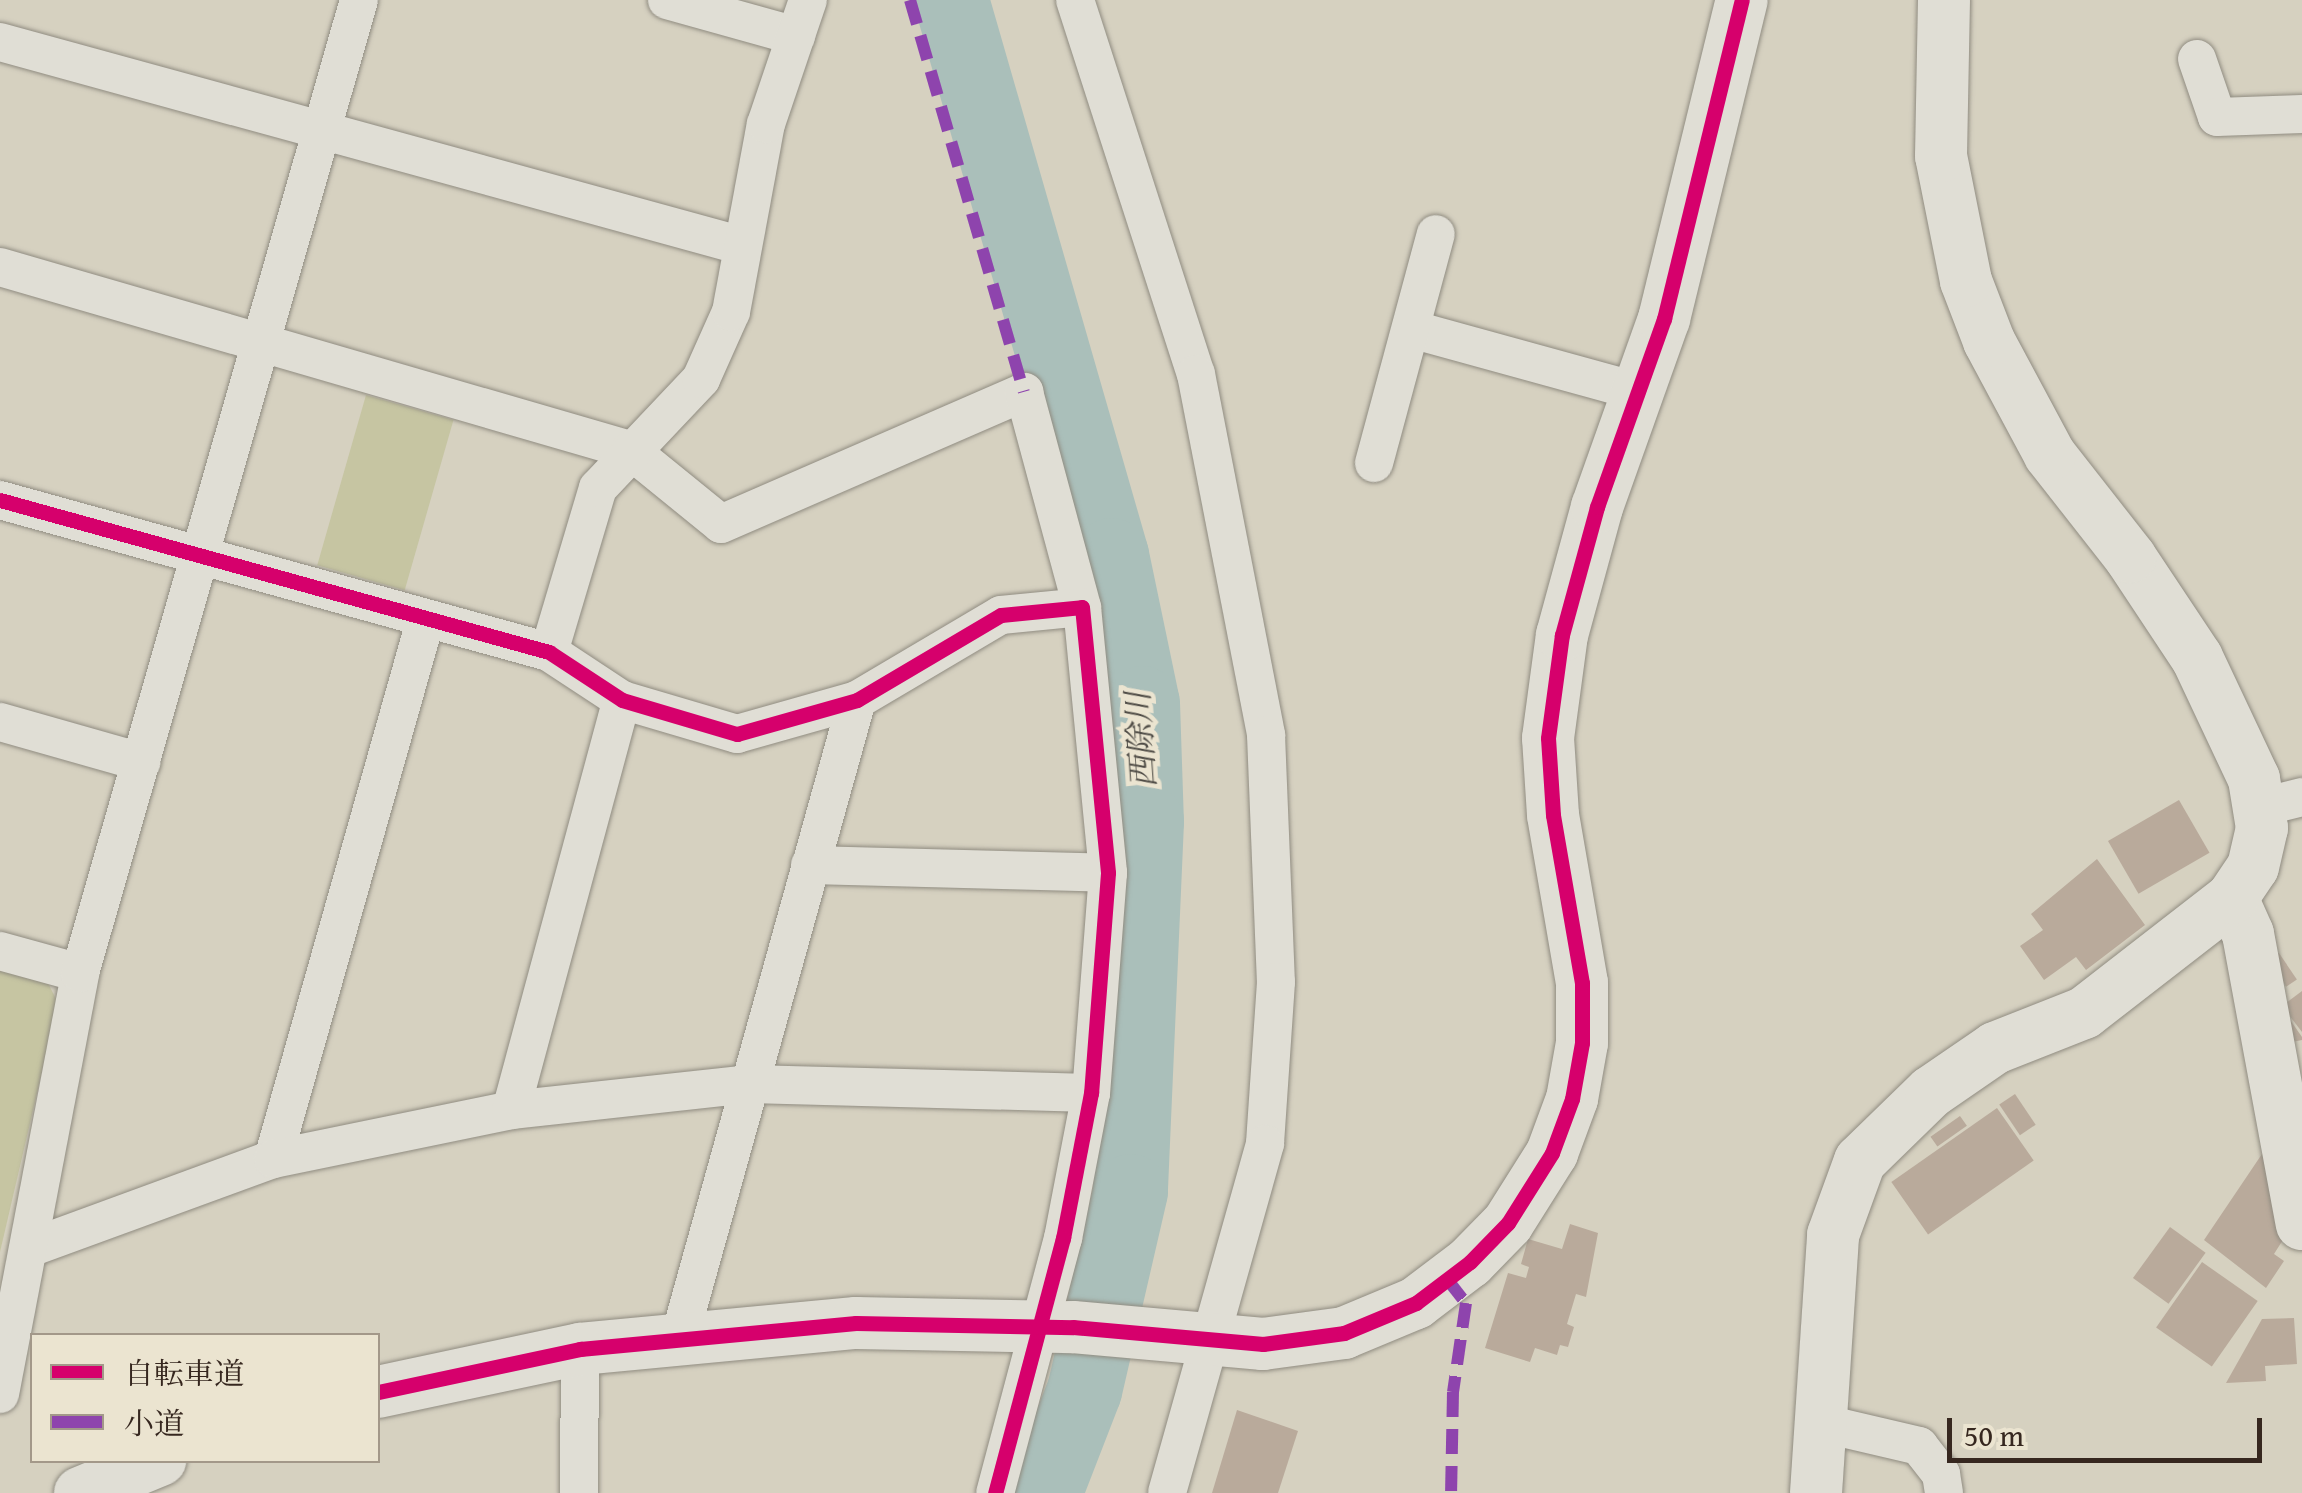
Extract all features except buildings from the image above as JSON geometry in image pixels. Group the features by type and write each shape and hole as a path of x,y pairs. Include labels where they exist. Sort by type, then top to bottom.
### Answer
{"street":[{"path":"0,1394 80,973 358,0"},
{"path":"667,0 796,36"},
{"path":"549,652 598,488 630,450 701,380 730,312 766,124 808,0"},
{"path":"1074,0 1196,374 1266,735 1276,982 1265,1144 1204,1339 1167,1493"},
{"path":"380,1392 580,1349 680,1336 856,1323 1053,1327 1263,1344 1344,1333 1416,1303 1470,1262 1508,1223 1552,1154 1582,1043 1582,984 1552,815 1548,738 1574,584 1664,319 1742,0"},
{"path":"1816,1493 1834,1235 1871,1146 1995,1048 2084,1013 2232,898 2253,867 2282,802 2197,658 2130,557 2050,455 1989,342 1966,281 1941,156 1944,0"},
{"path":"0,42 320,135 742,246"},
{"path":"2198,59 2217,117 2302,114"},
{"path":"1374,463 1436,234"},
{"path":"0,267 630,450 721,524 1024,392 1082,607 1108,873 1091,1093 1053,1327 996,1493"},
{"path":"1410,329 1638,392"},
{"path":"0,500 549,652 622,700 736,734 857,700 1002,615 1082,607"},
{"path":"273,1159 426,618"},
{"path":"511,1110 622,700"},
{"path":"680,1336 857,700"},
{"path":"0,722 141,762"},
{"path":"810,865 1108,873"},
{"path":"2232,898 2248,934 2302,1224"},
{"path":"0,951 80,973"},
{"path":"30,1248 273,1159 511,1110 749,1084 1091,1093"},
{"path":"579,1493 580,1349"},
{"path":"1821,1424 1920,1446 1942,1474 1944,1493"},
{"path":"80,1493 153,1463"}],"green space":[{"path":"366,395 453,420 405,590 317,565"},
{"path":"0,966 46,979 58,1003 0,1252"}],"waterway":[{"name":"西除川","path":"951,0 1111,555 1142,703 1146,821 1130,1191 1084,1390 1044,1493"}],"marked path":[{"path":"910,0 1024,392"},
{"path":"1447,1279 1466,1303 1453,1392 1451,1493"}],"cycle path":[{"path":"380,1392 580,1349 856,1323 1073,1327 1263,1344 1344,1333 1416,1303 1470,1262 1508,1223 1552,1153 1572,1099 1582,1043 1582,983 1553,815 1548,738 1562,635 1597,507 1664,319 1742,0"},
{"path":"0,500 549,652 622,700 737,734 857,700 1001,615 1082,607 1108,873 1091,1093 1063,1238 995,1493"}]}
